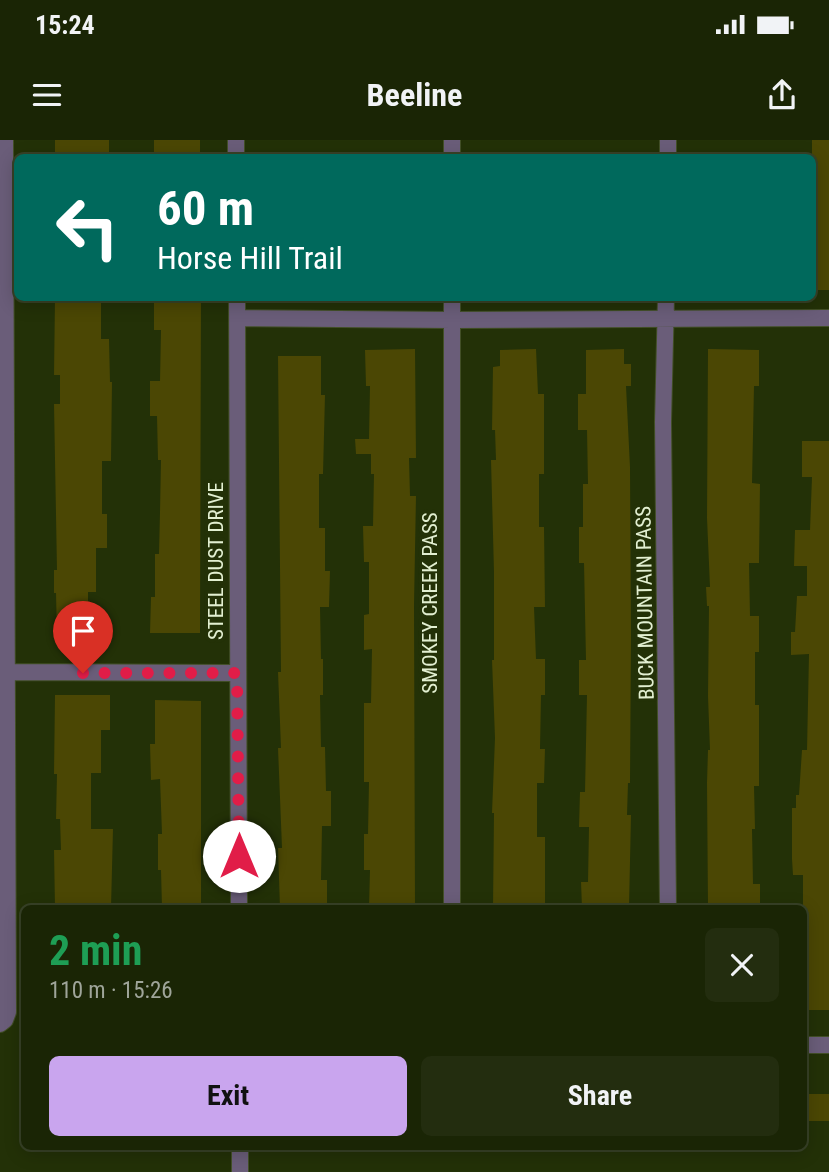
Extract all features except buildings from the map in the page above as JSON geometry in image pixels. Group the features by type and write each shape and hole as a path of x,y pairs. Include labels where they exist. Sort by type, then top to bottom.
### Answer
{"street":[{"path":"0,1024 8,1012 3,335 5,140"},
{"name":"STEEL DUST DRIVE","path":"237,301 239,905"},
{"name":"SMOKEY CREEK PASS","path":"452,301 452,905"},
{"name":"BUCK MOUNTAIN PASS","path":"666,301 663,422 668,905"},
{"path":"237,318 829,318"},
{"path":"7,672 237,673"},
{"path":"807,1045 829,1045"},
{"path":"240,1150 240,1172"}],"route":[{"path":"83,673 237,673 239,856"}]}
